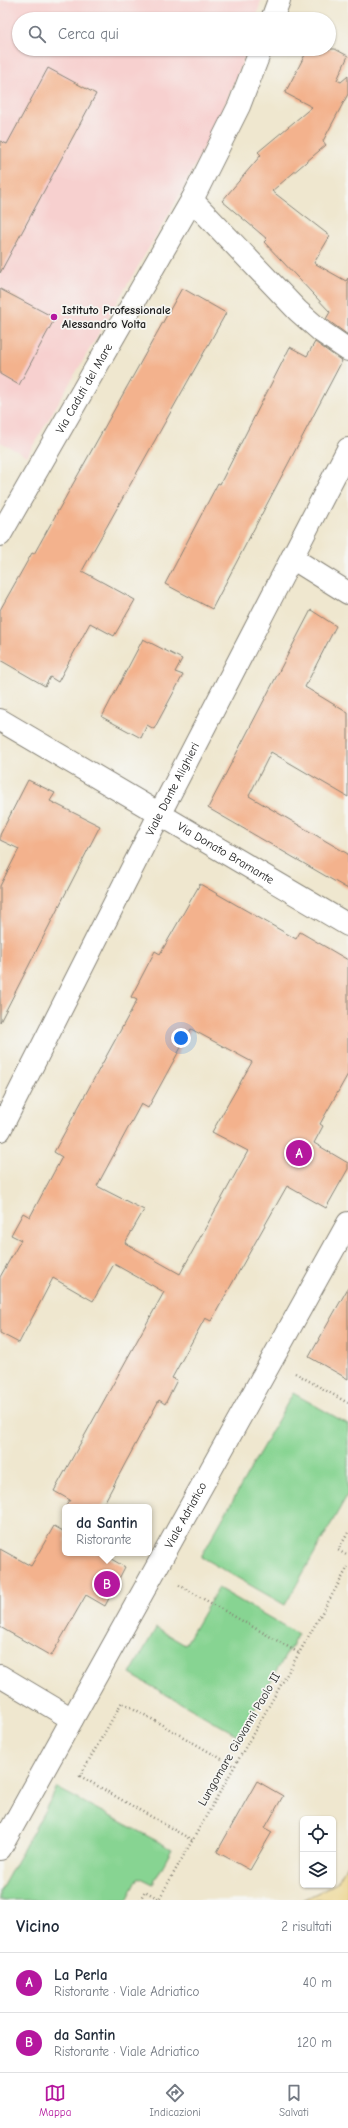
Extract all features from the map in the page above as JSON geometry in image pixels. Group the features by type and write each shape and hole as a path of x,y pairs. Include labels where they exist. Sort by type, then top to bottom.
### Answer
{"street":[{"path":"275,12 279,0"},
{"name":"Via Caduti del Mare","path":"0,535 192,200 239,106 258,56"},
{"path":"192,200 298,311 322,332 348,350"},
{"name":"Viale Dante Alighieri","path":"0,1130 159,815 348,450"},
{"path":"292,558 348,593"},
{"name":"Via Donato Bramante","path":"0,720 348,925"},
{"name":"Viale Adriatico","path":"0,1849 348,1223"},
{"path":"0,1676 72,1719"}],"path":[{"path":"294,1373 348,1403"},
{"path":"348,1533 338,1550 348,1556"},
{"name":"Lungomare Giovanni Paolo II","path":"140,1900 145,1891 158,1899 348,1567"},
{"path":"154,1571 299,1653"},
{"path":"192,1840 80,1776 122,1702 234,1766"}],"shaded area":[{"name":"Istituto Professionale Alessandro Volta","path":"0,0 261,0 258,12 12,12 12,56 245,56 223,109 181,193 27,456 0,442"}],"green space":[{"path":"293,1393 348,1424 348,1494 285,1605 201,1557"},
{"path":"218,1588 298,1634 239,1736 130,1674 156,1628 185,1645"},
{"path":"57,1788 172,1849 153,1884 139,1877 127,1900 0,1900 0,1891"}],"sand":[{"path":"348,1863 348,1900 303,1900 327,1888 336,1888 337,1883"}],"building":[{"path":"336,50 348,56 337,80 341,82 348,76 348,94 323,141 326,145 272,191 330,236 314,263 346,281 348,278 348,335 326,319 330,312 264,242 267,239 222,201 261,155 258,152 312,107 285,93 304,56 336,56"},
{"path":"48,68 96,94 0,273 0,141 7,144"},
{"path":"182,288 226,313 82,571 135,600 114,636 90,623 58,682 50,677 45,686 0,660 0,610 32,553 34,554"},
{"path":"0,289 55,318 19,385 0,374"},
{"path":"315,342 342,361 212,609 165,584 218,483 220,484 290,347 307,356"},
{"path":"311,610 336,626 305,687 348,713 348,797 271,752 249,796 348,854 348,889 208,808"},
{"path":"143,639 182,659 175,672 183,675 154,729 147,725 141,738 102,717"},
{"path":"28,780 55,793 50,801 100,826 0,1022 0,886 19,849 0,840 0,835"},
{"path":"200,884 296,939 300,932 348,960 348,1074 320,1124 323,1126 314,1143 348,1163 348,1169 326,1208 287,1186 211,1321 205,1318 172,1378 177,1380 165,1404 159,1400 104,1504 67,1504 70,1500 54,1491 164,1292 114,1264 93,1301 53,1278 19,1343 0,1333 0,1277 21,1240 11,1235 23,1213 30,1217 62,1157 54,1152 137,1000 131,997 155,951 160,954","holes":["191,1029 252,1062 212,1132 248,1151 180,1274 125,1243 144,1210 97,1186 141,1104 148,1108"]},
{"path":"348,1288 348,1379 309,1357"},
{"path":"54,1526 62,1530 62,1556 106,1556 125,1567 105,1606 86,1595 51,1656 0,1627 0,1549 31,1566"},
{"path":"257,1781 283,1796 265,1828 272,1832 250,1870 217,1852"}],"place":[{"name":"Istituto Professionale Alessandro Volta","path":"54,317"},
{"name":"La Perla","path":"299,1153"},
{"name":"da Santin","path":"107,1584"}]}
